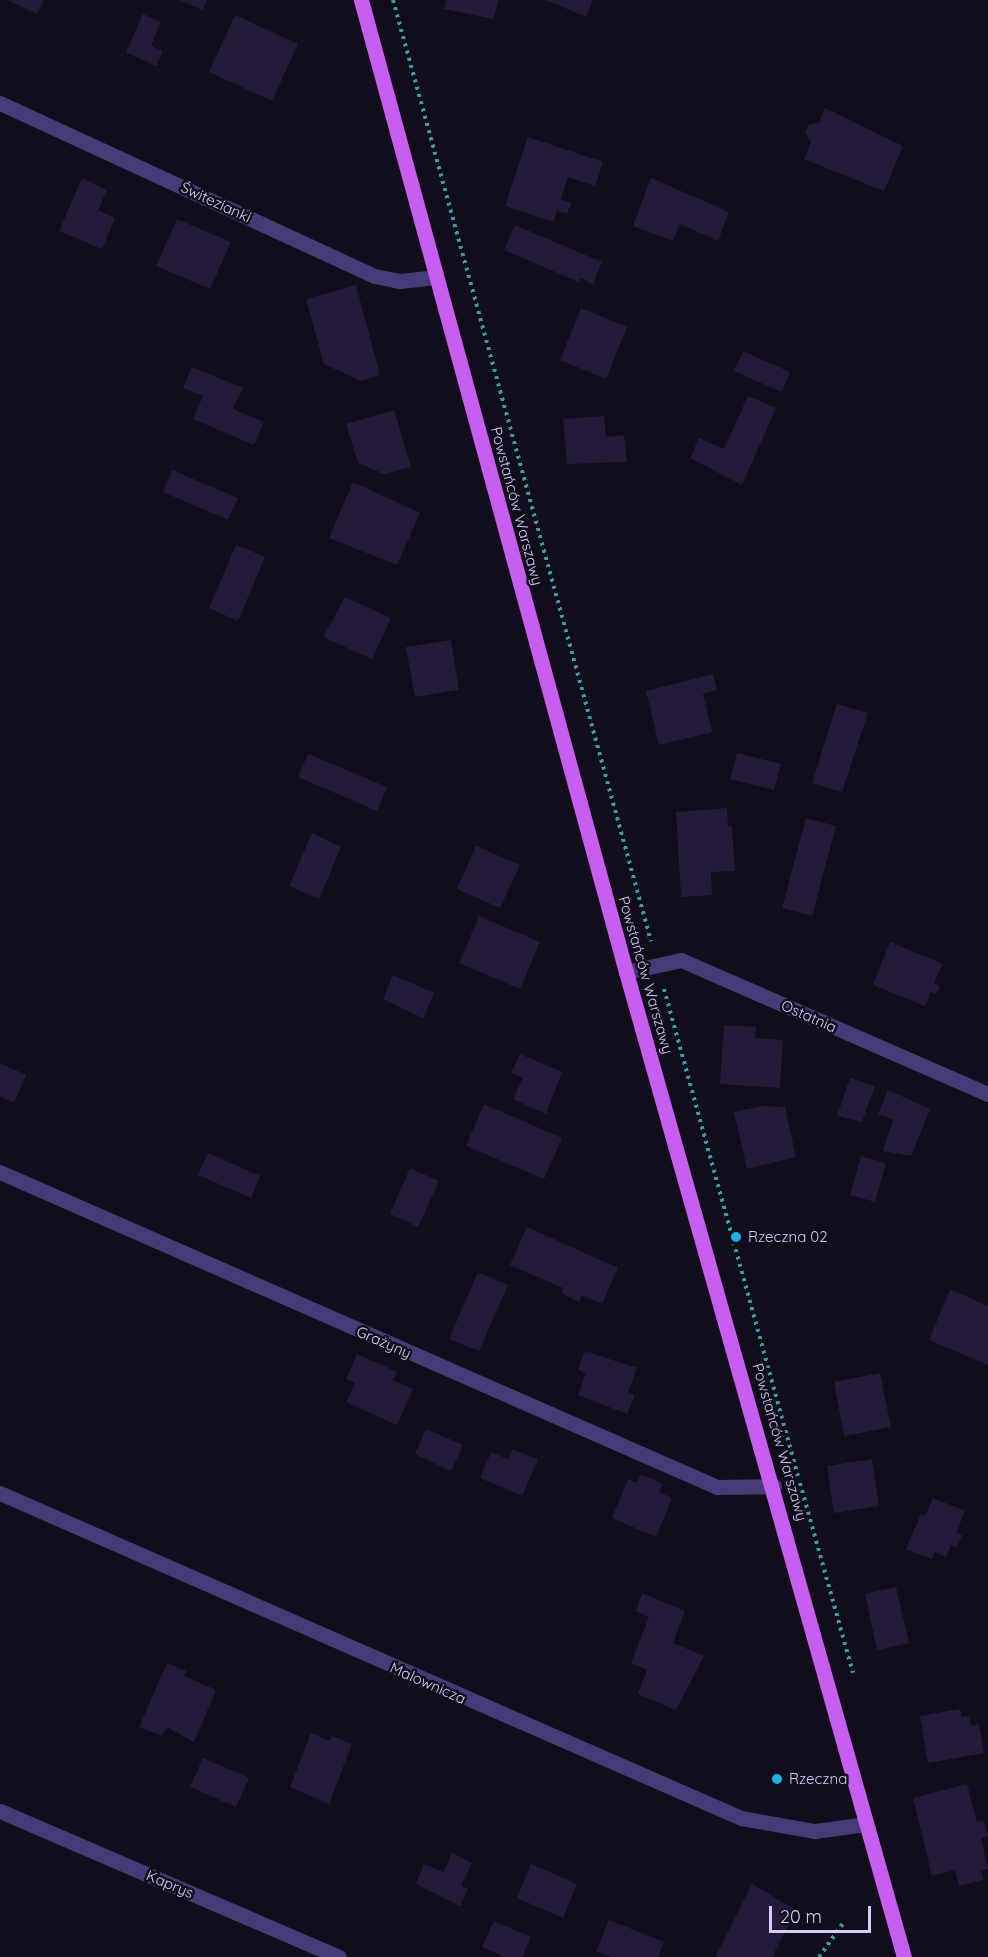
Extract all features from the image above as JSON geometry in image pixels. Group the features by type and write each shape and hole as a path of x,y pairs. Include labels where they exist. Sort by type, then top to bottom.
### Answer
{"main road":[{"name":"Powstańców Warszawy","path":"361,0 626,972 774,1486 904,1957"}],"street":[{"name":"Świtezianki","path":"0,103 375,276 399,280 435,277"},
{"name":"Ostatnia","path":"626,972 681,960 988,1094"},
{"name":"Grażyny","path":"0,1172 717,1487 774,1486"},
{"name":"Malownicza","path":"0,1493 741,1818 815,1831 866,1824"},
{"name":"Kaprys","path":"0,1811 339,1957"}],"path":[{"path":"819,1957 844,1922"}],"building":[{"path":"7,0 44,0 37,14"},
{"path":"180,0 207,0 202,10"},
{"path":"446,0 498,0 494,19 444,9"},
{"path":"546,0 593,0 586,17"},
{"path":"143,14 161,22 151,46 163,51 156,66 126,52"},
{"path":"235,15 298,44 272,101 209,72"},
{"path":"825,108 903,146 884,191 804,159 811,142 805,133 808,125 819,123"},
{"path":"528,137 603,162 595,186 568,177 561,199 571,203 567,214 557,211 553,222 505,206"},
{"path":"82,178 107,190 98,210 115,218 102,249 59,231"},
{"path":"651,178 729,212 718,241 680,224 673,241 633,226"},
{"path":"177,219 231,242 210,289 156,266"},
{"path":"515,225 602,262 593,284 580,278 579,282 504,250"},
{"path":"356,285 380,375 361,381 324,364 306,299"},
{"path":"581,308 627,327 606,379 560,360"},
{"path":"743,351 790,372 782,392 734,371"},
{"path":"192,367 243,388 233,409 264,422 254,445 193,419 203,396 183,388"},
{"path":"748,396 776,408 742,485 690,458 699,438 724,449"},
{"path":"394,410 411,467 384,474 358,463 346,424"},
{"path":"604,416 606,437 624,435 627,462 567,464 563,419"},
{"path":"172,470 238,498 228,520 163,492"},
{"path":"353,482 420,513 397,565 329,538"},
{"path":"236,545 265,557 238,621 209,608"},
{"path":"345,597 391,618 372,659 323,637"},
{"path":"451,640 459,690 415,697 406,647"},
{"path":"713,674 717,690 703,694 712,732 659,745 646,691"},
{"path":"837,704 868,713 842,792 812,783"},
{"path":"737,753 781,764 774,790 730,779"},
{"path":"308,754 387,787 377,811 298,777"},
{"path":"727,808 728,826 732,826 735,871 711,872 712,895 681,897 676,812"},
{"path":"806,818 836,826 812,916 782,908"},
{"path":"312,833 341,847 319,899 289,886"},
{"path":"476,846 520,865 500,908 457,889"},
{"path":"479,916 540,942 520,989 459,963"},
{"path":"890,942 943,964 934,983 940,986 936,994 931,992 925,1006 873,985"},
{"path":"393,975 434,993 423,1018 383,999"},
{"path":"724,1025 756,1027 755,1038 783,1040 780,1088 720,1084"},
{"path":"520,1054 562,1072 546,1114 513,1099 523,1078 511,1073"},
{"path":"0,1063 26,1075 14,1103 0,1096"},
{"path":"850,1078 875,1086 862,1122 837,1116"},
{"path":"888,1090 930,1109 911,1156 883,1151 893,1120 878,1114"},
{"path":"484,1104 562,1138 544,1179 466,1146"},
{"path":"762,1106 785,1107 796,1157 747,1169 734,1112"},
{"path":"208,1153 260,1176 251,1198 198,1175"},
{"path":"861,1156 886,1163 875,1202 850,1195"},
{"path":"410,1168 439,1181 418,1227 390,1214"},
{"path":"527,1227 618,1268 602,1304 582,1295 579,1302 561,1293 563,1288 510,1265"},
{"path":"478,1272 508,1285 479,1351 449,1339"},
{"path":"950,1289 988,1306 988,1365 929,1340"},
{"path":"585,1351 637,1368 628,1392 635,1395 627,1414 578,1395 586,1373 578,1370"},
{"path":"357,1354 397,1372 393,1380 413,1389 397,1425 346,1402 355,1383 346,1379"},
{"path":"880,1373 891,1427 844,1436 834,1382"},
{"path":"426,1429 463,1445 451,1471 415,1454"},
{"path":"513,1449 538,1460 522,1496 480,1478 491,1452 508,1459"},
{"path":"872,1459 879,1506 834,1513 827,1466"},
{"path":"641,1474 663,1484 659,1492 672,1498 656,1537 612,1518 628,1479 637,1483"},
{"path":"933,1498 965,1511 956,1533 962,1535 957,1547 951,1545 946,1557 935,1552 932,1559 906,1549 921,1514 925,1516"},
{"path":"896,1587 909,1643 877,1650 865,1594"},
{"path":"642,1593 685,1611 673,1643 704,1656 676,1710 638,1694 647,1670 631,1663 649,1617 636,1611"},
{"path":"167,1663 186,1671 184,1676 216,1690 194,1742 167,1727 162,1736 139,1727"},
{"path":"960,1709 962,1717 969,1716 971,1726 979,1724 984,1753 928,1763 920,1716"},
{"path":"311,1733 330,1741 332,1736 352,1744 329,1804 290,1787"},
{"path":"203,1758 249,1778 236,1807 190,1787"},
{"path":"967,1784 977,1822 984,1820 988,1836 981,1838 988,1869 981,1871 983,1880 959,1886 955,1870 932,1876 913,1798"},
{"path":"452,1853 472,1863 461,1886 468,1889 460,1906 416,1884 424,1864 444,1872"},
{"path":"531,1864 577,1884 563,1918 517,1898"},
{"path":"752,1884 796,1910 772,1957 715,1957"},
{"path":"609,1920 664,1942 658,1957 610,1957 596,1951"},
{"path":"494,1921 531,1937 522,1957 505,1957 482,1947"}],"place":[{"name":"Rzeczna 02","path":"736,1237"},
{"name":"Rzeczna","path":"777,1779"}]}
